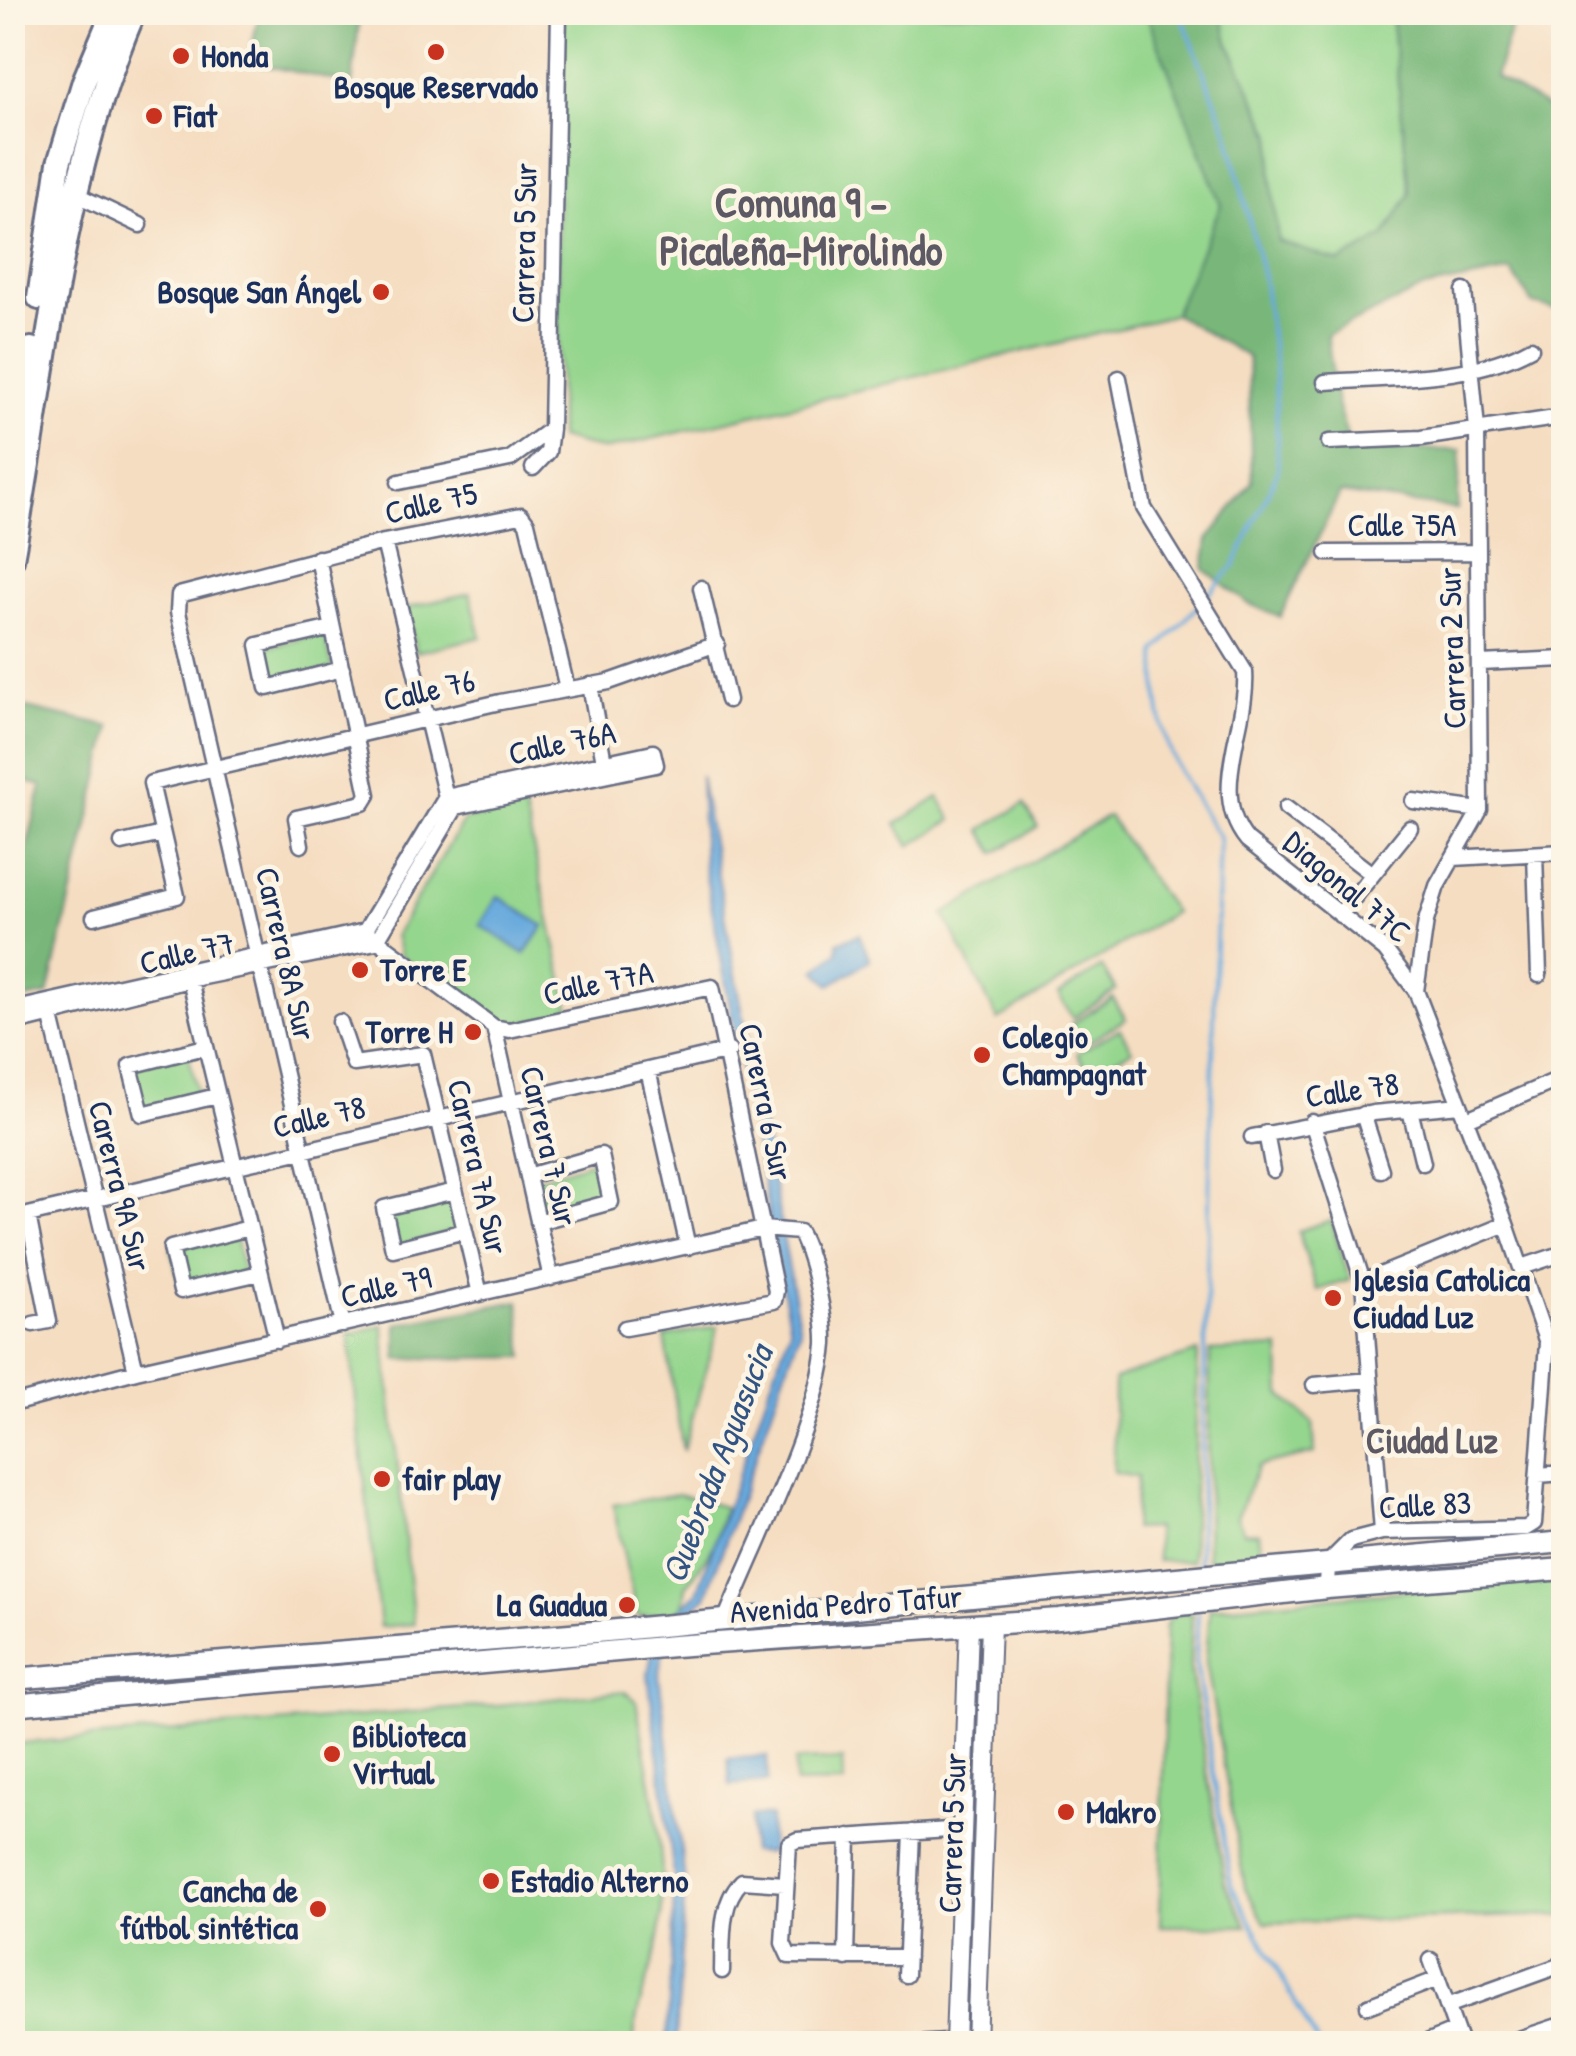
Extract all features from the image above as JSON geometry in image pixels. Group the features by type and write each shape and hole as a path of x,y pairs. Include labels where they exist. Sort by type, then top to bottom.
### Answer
{"main road":[{"path":"12,459 59,163 84,81 112,12"},
{"path":"12,559 72,193 102,87 134,12"},
{"name":"Avenida Pedro Tafur","path":"12,1680 1176,1580 1564,1542"},
{"name":"Avenida Pedro Tafur","path":"12,1706 674,1646 992,1624 1327,1588 1564,1569"}],"street":[{"name":"Carrera 5 Sur","path":"534,468 548,452 550,429 559,12"},
{"path":"72,193 140,224"},
{"name":"Carrera 2 Sur","path":"1416,991 1426,921 1437,886 1480,810 1476,428 1464,291"},
{"path":"1325,382 1473,367 1502,362 1531,348"},
{"name":"Diagonal 77C","path":"1120,378 1144,508 1245,672 1232,745 1232,817 1238,829 1385,950 1416,991"},
{"path":"1328,442 1421,438 1549,418"},
{"path":"399,482 510,459 550,429"},
{"name":"Calle 75","path":"180,595 384,542 500,515 521,515 527,523 567,688"},
{"path":"384,542 426,720 451,802 370,936 494,1027"},
{"name":"Calle 75A","path":"1327,553 1477,552"},
{"path":"301,845 296,818 363,803 368,795 318,558"},
{"path":"701,588 728,700"},
{"name":"Carrera 8A Sur","path":"180,595 178,612 343,1325"},
{"path":"332,628 258,645 267,688 342,668"},
{"name":"Calle 76","path":"162,834 151,782 590,685 717,644"},
{"path":"1481,664 1564,659"},
{"path":"590,685 604,762"},
{"name":"Calle 76A","path":"451,802 578,774 656,766 653,752 604,762 578,774"},
{"path":"1412,802 1480,810"},
{"path":"1286,808 1372,874"},
{"path":"1340,915 1410,828"},
{"path":"94,917 177,896 162,834 122,844"},
{"path":"1454,858 1564,852"},
{"path":"1534,854 1539,974"},
{"name":"Calle 77","path":"12,1024 41,1012 188,974 370,936"},
{"path":"188,974 277,1340"},
{"name":"Calle 77A","path":"494,1027 509,1030 712,987"},
{"name":"Carerra 6 Sur","path":"625,1328 774,1301 775,1229 712,987"},
{"path":"1416,991 1506,1224 1547,1343 1538,1475 1564,1473"},
{"name":"Calle 77","path":"12,1010 41,1012"},
{"name":"Carerra 9A Sur","path":"41,1012 95,1198 136,1371"},
{"name":"Carrera 7A Sur","path":"340,1022 354,1064 423,1054 480,1294"},
{"name":"Carrera 7 Sur","path":"494,1027 551,1278"},
{"path":"205,1047 130,1066 142,1114 217,1096"},
{"name":"Calle 78","path":"32,1324 49,1321 28,1215 729,1051"},
{"path":"648,1070 688,1247"},
{"name":"Calle 78","path":"1273,1170 1259,1135 1364,1114 1410,1110 1463,1112 1564,1078"},
{"path":"1410,1110 1423,1163"},
{"path":"1364,1114 1381,1170"},
{"path":"1312,1122 1363,1282 1382,1532"},
{"path":"528,1176 601,1155 612,1202 538,1222"},
{"path":"455,1191 384,1208 393,1249 465,1231"},
{"path":"1363,1282 1506,1224"},
{"path":"249,1228 170,1248 181,1292 260,1273"},
{"path":"726,1618 798,1439 817,1384 825,1341 808,1248 798,1232 775,1229"},
{"name":"Calle 79","path":"12,1404 136,1371 775,1229"},
{"path":"1522,1267 1564,1253"},
{"path":"1547,1343 1564,1338"},
{"path":"1314,1385 1370,1380"},
{"path":"1544,1418 1564,1416"},
{"name":"Calle 83","path":"1328,1563 1351,1540 1382,1532 1526,1528 1534,1523 1538,1475"},
{"path":"1327,1588 1328,1563"},
{"name":"Carrera 5 Sur","path":"976,2042 992,1624"},
{"name":"Carrera 5 Sur","path":"955,2042 969,1625"},
{"path":"907,1957 798,1959 784,1952 790,1844 964,1829"},
{"path":"906,1975 912,1832"},
{"path":"846,1958 849,1836"},
{"path":"722,1971 724,1919 735,1888 742,1881 786,1884"},
{"path":"1422,2044 1458,2037 1431,1960"},
{"path":"1448,2006 1564,1964"},
{"path":"1368,2006 1438,1979"},
{"path":"1504,2044 1564,2024"},
{"path":"915,2044 976,2042"}],"green space":[{"path":"259,13 360,13 352,84 249,62"},
{"path":"563,13 1391,13 1410,194 1384,237 1340,262 1152,321 604,450 559,438 558,147"},
{"path":"1146,13 1221,13 1228,42 1273,137 1271,172 1278,241 1339,262 1384,237 1410,194 1391,13 1516,13 1495,77 1563,117 1563,311 1533,304 1511,271 1424,288 1327,335 1337,404 1351,449 1461,450 1457,509 1340,493 1280,617 1247,603 1204,569 1208,540 1252,482 1248,357 1174,314 1221,205"},
{"path":"470,593 481,637 416,652 406,608"},
{"path":"324,633 333,669 268,685 261,649"},
{"path":"13,705 111,727 48,995 13,1001 13,905 42,786 13,778"},
{"path":"939,797 952,820 910,846 896,824"},
{"path":"1024,804 1038,827 995,853 981,830"},
{"path":"524,806 571,1014 507,1025 400,956 395,935 464,820"},
{"path":"1108,816 1174,912 998,1020 944,914"},
{"path":"1102,967 1116,990 1073,1018 1058,995"},
{"path":"1113,998 1126,1019 1083,1045 1071,1024"},
{"path":"1120,1029 1132,1050 1089,1074 1077,1053"},
{"path":"188,1052 199,1100 142,1114 130,1066"},
{"path":"600,1159 610,1201 543,1219 532,1180"},
{"path":"448,1194 457,1231 395,1247 387,1210"},
{"path":"1331,1220 1350,1280 1317,1290 1298,1231"},
{"path":"234,1232 244,1276 181,1291 171,1248"},
{"path":"519,1301 524,1357 397,1359 397,1324"},
{"name":"fair play","path":"383,1325 414,1624 380,1627 349,1335"},
{"path":"718,1326 683,1451 665,1337"},
{"path":"1280,1348 1281,1394 1313,1423 1315,1453 1258,1466 1237,1517 1244,1532 1259,1533 1262,1556 1207,1560 1210,1351"},
{"path":"1198,1352 1192,1561 1157,1561 1156,1528 1133,1529 1137,1477 1114,1473 1114,1379"},
{"path":"678,1494 724,1507 714,1546 686,1587 682,1614 637,1616 613,1505"},
{"path":"1563,1577 1563,1915 1265,1923 1245,1888 1206,1662 1210,1608"},
{"path":"1192,1613 1190,1666 1225,1884 1247,1926 1160,1926 1166,1624 1174,1614"},
{"path":"624,1691 636,1701 662,1873 660,1931 637,2014 634,2043 13,2043 13,1744 489,1706"},
{"path":"843,1760 844,1783 795,1784 795,1761"},
{"path":"812,2029 849,2034 848,2043 811,2043"}],"water":[{"name":"Quebrada Aguasucia","path":"700,776 800,1330 706,1597 666,1634 659,1675 685,1882 676,2043 667,2043 675,1883 648,1675 656,1631 697,1593 790,1329 704,866"},
{"path":"498,896 544,926 525,954 480,925"},
{"path":"859,934 870,960 830,985 816,970 838,952 838,942"},
{"path":"767,1756 768,1782 730,1785 728,1759"},
{"path":"752,1816 771,1816 770,1853 751,1852"}],"waterway":[{"path":"1180,12 1228,133 1263,277 1275,366 1278,471 1234,566 1205,598"},
{"path":"1199,605 1156,651 1159,708 1170,750 1219,837 1199,1568"},
{"path":"1198,1612 1196,1662 1231,1885 1318,2044"}],"place":[{"name":"Bosque Reservado","path":"436,52"},
{"name":"Honda","path":"181,56"},
{"name":"Fiat","path":"154,116"},
{"name":"Bosque San Ángel","path":"381,292"},
{"name":"Torre E","path":"360,970"},
{"name":"Torre H","path":"473,1032"},
{"name":"Colegio Champagnat","path":"982,1055"},
{"name":"Iglesia Catolica Ciudad Luz","path":"1333,1298"},
{"name":"fair play","path":"382,1479"},
{"name":"La Guadua","path":"627,1605"},
{"name":"Biblioteca Virtual","path":"332,1754"},
{"name":"Makro","path":"1066,1812"},
{"name":"Estadio Alterno","path":"491,1881"},
{"name":"Cancha de fútbol sintética","path":"318,1909"}],"district":[{"name":"Comuna 9 - Picaleña-Mirolindo","path":"801,226"},
{"name":"Ciudad Luz","path":"1432,1441"}]}
